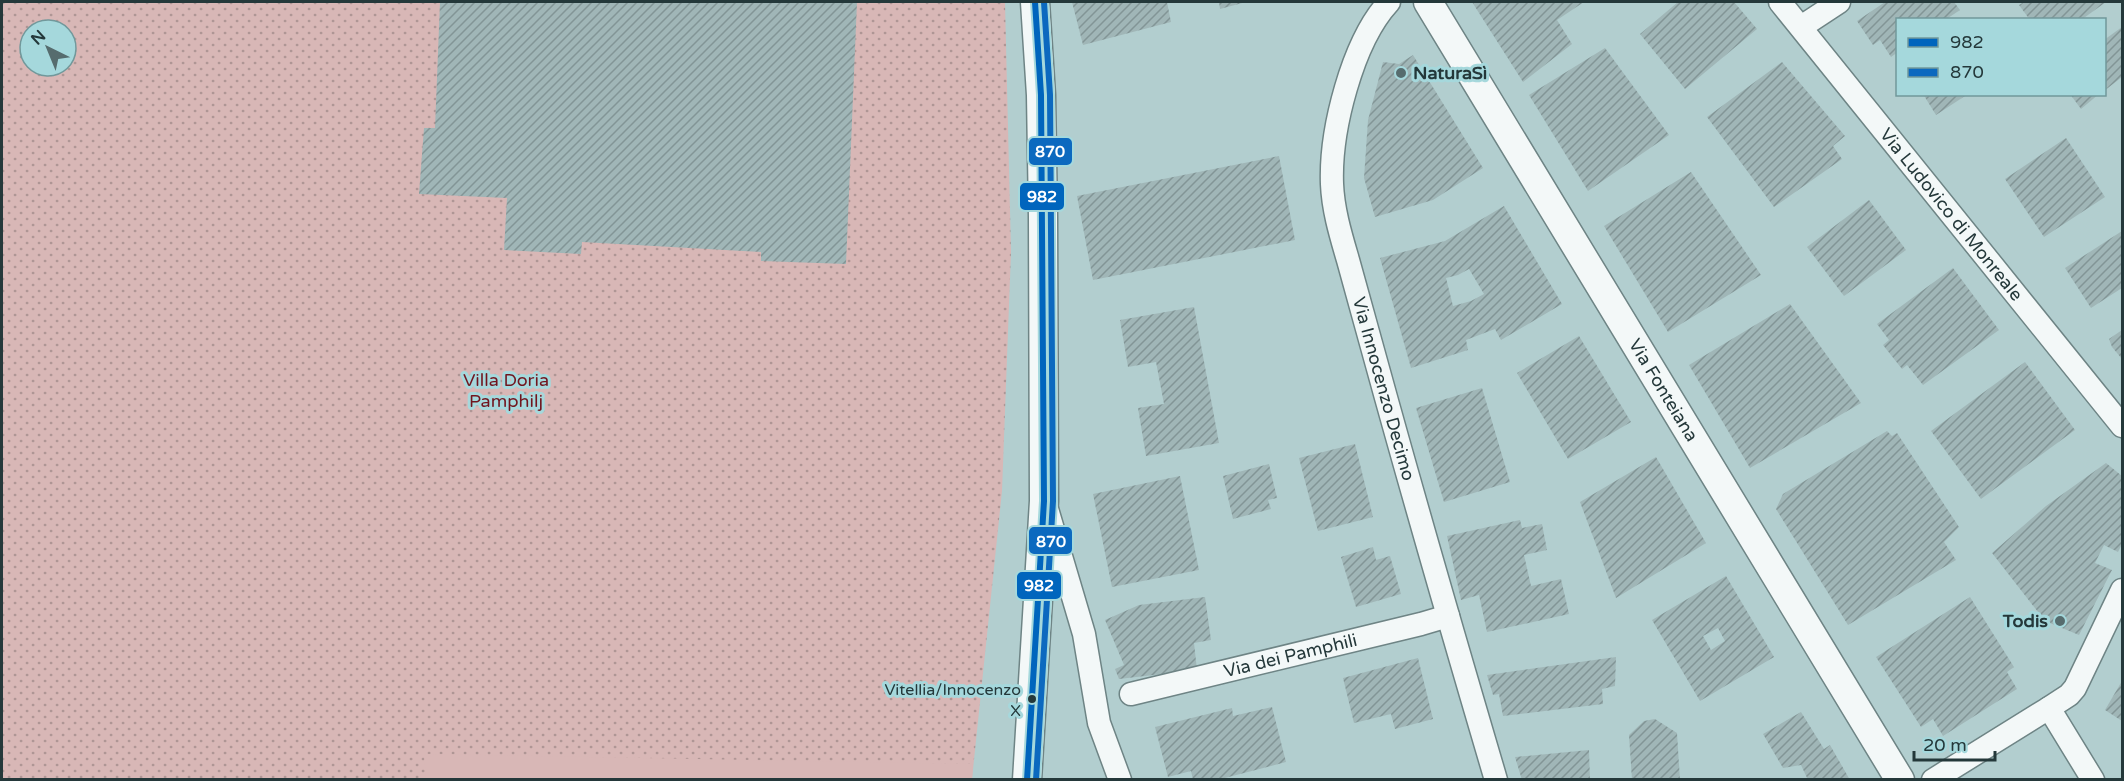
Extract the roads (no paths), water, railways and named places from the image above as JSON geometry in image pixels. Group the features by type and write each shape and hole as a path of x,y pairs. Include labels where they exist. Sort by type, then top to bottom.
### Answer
{"street":[{"path":"1027,780 1044,501 1041,95 1035,2"},
{"name":"Via Innocenzo Decimo","path":"1389,2 1375,20 1365,40 1346,89 1335,137 1332,187 1344,246 1496,780"},
{"name":"Via Fonteiana","path":"1428,2 1900,780"},
{"name":"Via Ludovico di Monreale","path":"1780,2 2122,426"},
{"path":"1801,27 1839,2"},
{"path":"1044,501 1084,634 1099,723 1120,780"},
{"path":"1933,780 2069,695 2075,688 2122,590"},
{"name":"Via dei Pamphili","path":"1131,694 1448,616"},
{"path":"2049,708 2092,780"}],"place":[{"name":"NaturaSì","path":"1401,73"},
{"name":"Todis","path":"2060,621"},
{"name":"Vitellia/Innocenzo X","path":"1032,699"}],"park label":[{"name":"Villa Doria Pamphilj","path":"506,390"}]}
